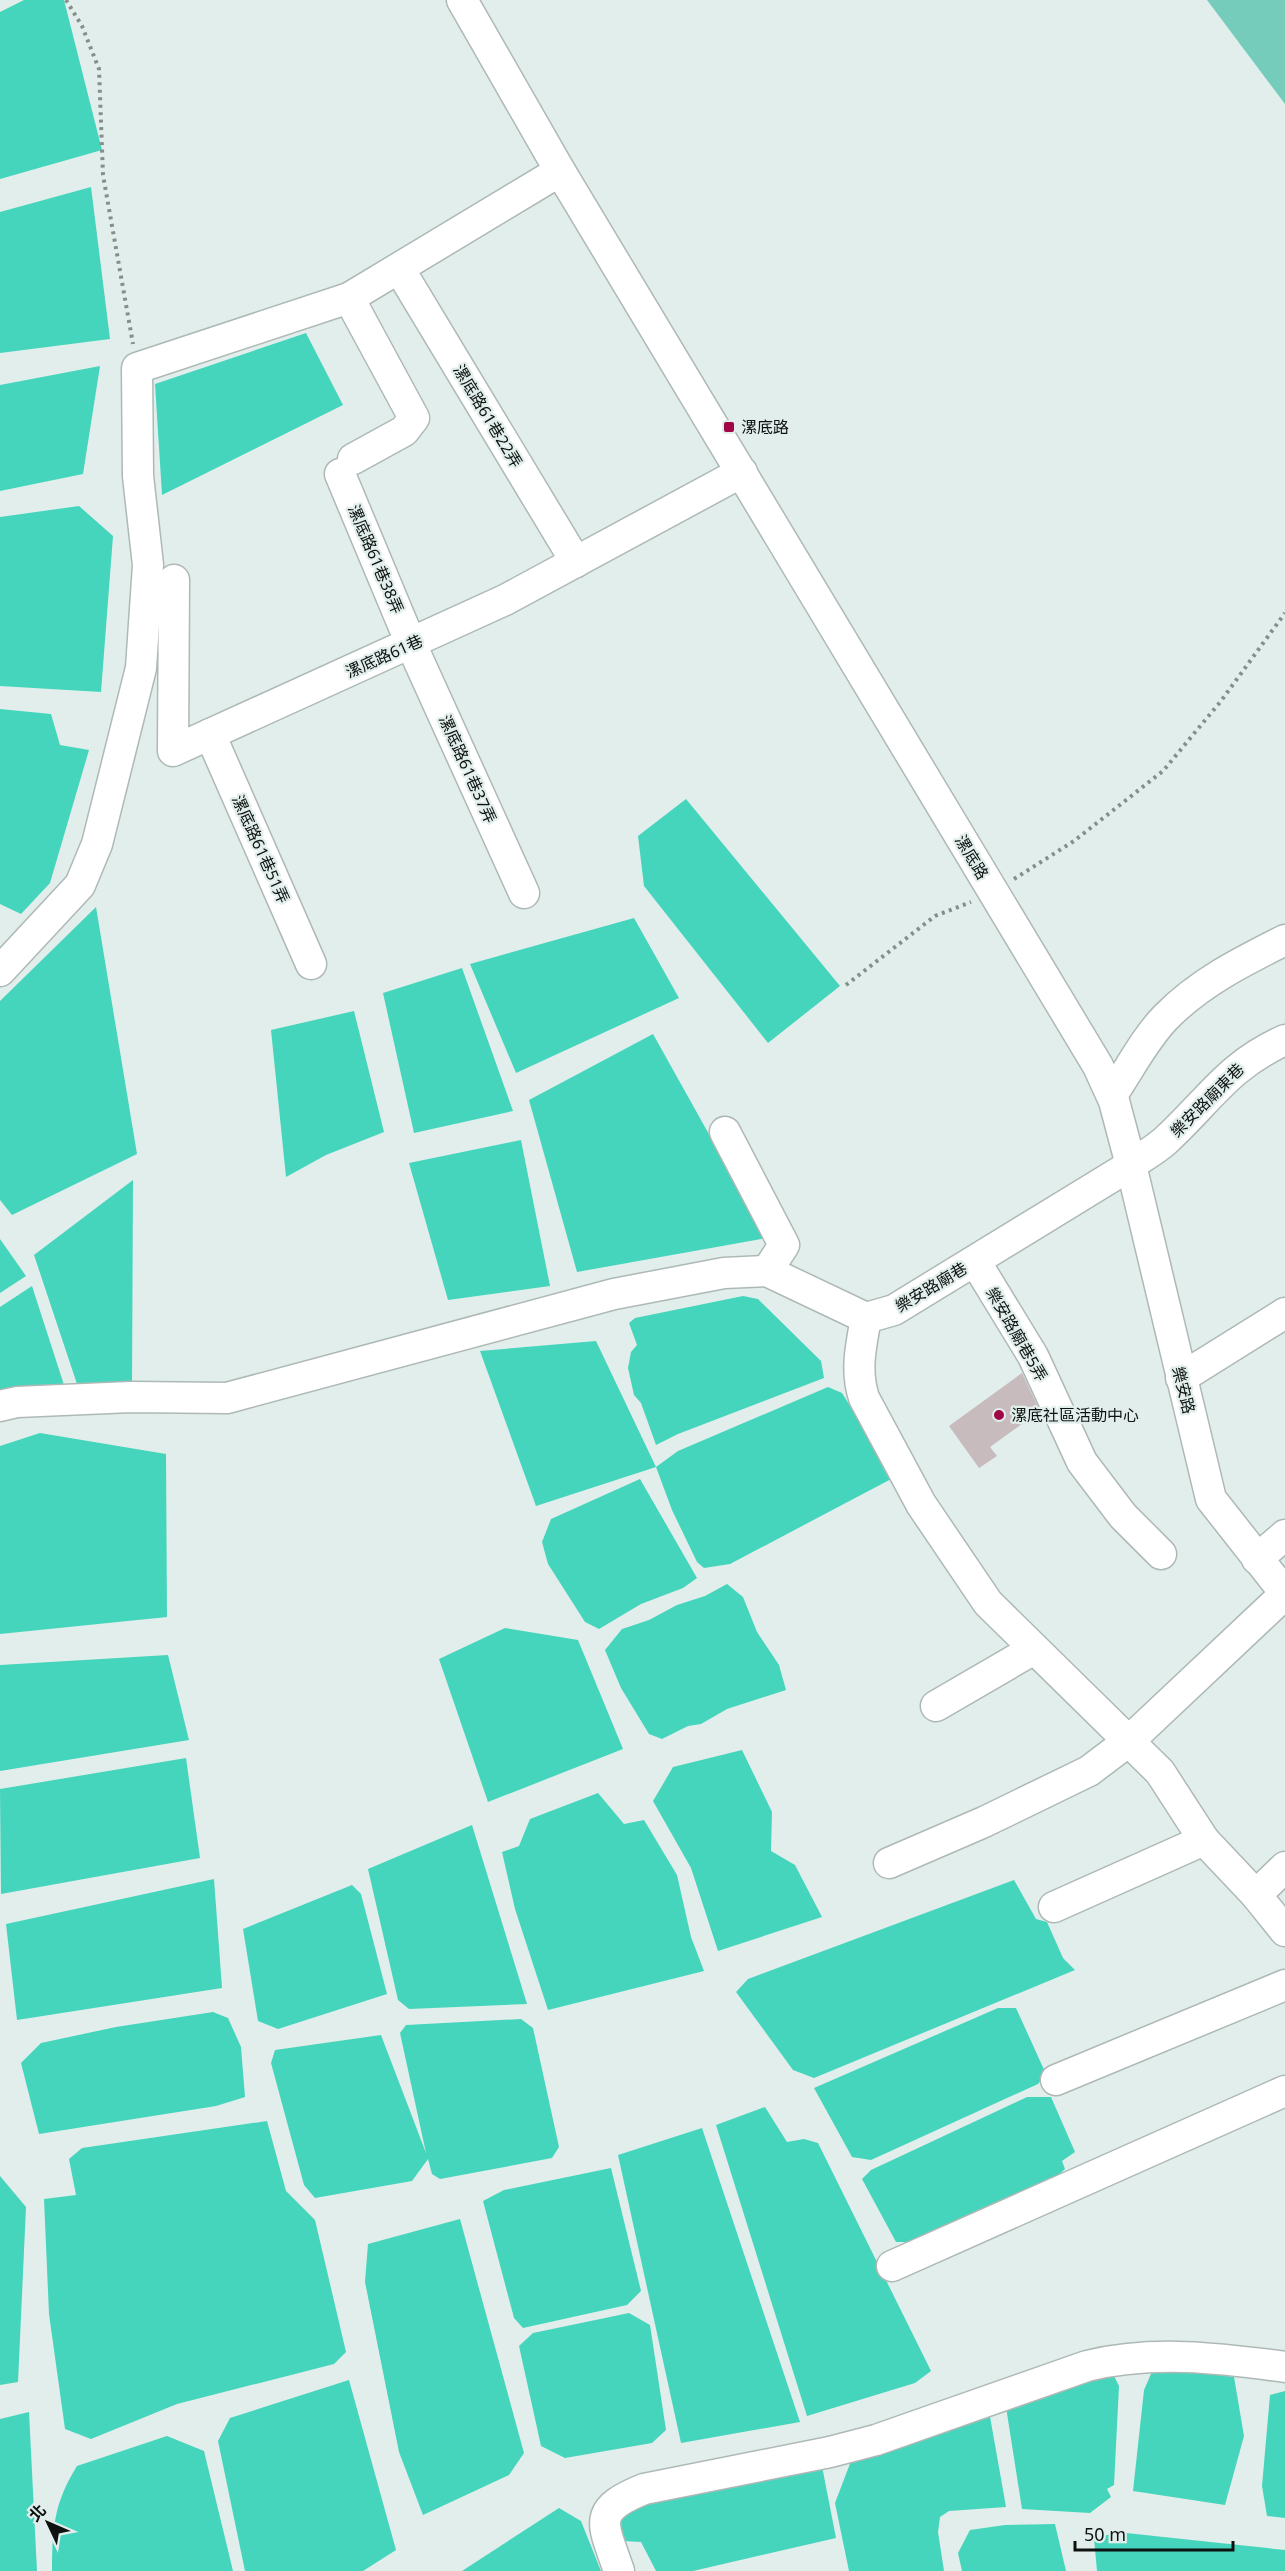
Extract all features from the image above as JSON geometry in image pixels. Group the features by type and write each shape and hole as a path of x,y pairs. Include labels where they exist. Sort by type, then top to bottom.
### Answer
{"street":[{"name":"漯底路","path":"462,0 560,171 1098,1066 1112,1095 1131,1165"},
{"path":"0,971 80,885 97,844 141,668 148,565 138,476 137,368 350,298 400,270 560,171"},
{"name":"漯底路61巷22弄","path":"400,270 576,562"},
{"name":"漯底路61巷38弄","path":"350,298 414,418 404,431 347,466 411,644"},
{"name":"漯底路61巷","path":"174,580 174,751 411,644 576,562 742,472"},
{"name":"漯底路61巷37弄","path":"411,644 524,893"},
{"name":"漯底路61巷51弄","path":"210,734 311,964"},
{"path":"1112,1095 1164,1020 1197,989 1234,965 1285,940"},
{"name":"樂安路廟東巷","path":"1131,1165 1165,1142 1213,1089 1248,1059 1285,1040"},
{"path":"725,1132 784,1245 767,1271"},
{"name":"樂安路廟巷","path":"867,1318 894,1310 1131,1165"},
{"name":"樂安路","path":"1131,1165 1211,1499 1285,1594"},
{"name":"樂安路廟巷5弄","path":"975,1261 1033,1356 1082,1462 1123,1516 1161,1554"},
{"path":"0,1406 17,1402 119,1398 227,1398 614,1294 724,1273 767,1271 867,1318 858,1380 864,1398 921,1504 963,1567 988,1603 1130,1740 1171,1785 1194,1828 1256,1894 1285,1931"},
{"path":"1181,1378 1281,1324"},
{"path":"1257,1558 1285,1535"},
{"path":"888,1863 984,1822 1089,1771 1130,1740 1285,1594"},
{"path":"936,1706 1034,1649"},
{"path":"1054,1906 1204,1840"},
{"path":"1256,1894 1285,1867"},
{"path":"1056,2080 1285,1985"},
{"path":"892,2266 1285,2091"},
{"path":"619,2571 605,2528 605,2516 619,2499 644,2489 865,2443 1087,2366 1116,2359 1143,2357 1230,2359 1285,2367"}],"path":[{"path":"66,0 82,26 99,69 103,175 137,368"},
{"path":"846,985 935,916 993,892 1074,841 1163,771 1221,701 1285,614"}],"shaded area":[{"path":"24,0 64,0 102,150 0,179 0,12"},
{"path":"1207,0 1285,0 1285,104"},
{"path":"91,187 110,339 0,353 0,212"},
{"path":"306,333 343,405 162,495 155,384"},
{"path":"100,366 83,474 0,491 0,385"},
{"path":"79,506 113,536 101,692 0,686 0,517"},
{"path":"0,709 51,714 60,745 89,750 50,883 21,914 0,904"},
{"path":"686,799 840,986 768,1043 644,886 638,836"},
{"path":"96,907 137,1154 12,1215 0,1200 0,1001"},
{"path":"634,918 679,998 516,1073 470,964"},
{"path":"462,968 513,1111 414,1133 383,993"},
{"path":"354,1011 384,1132 326,1155 286,1177 271,1030"},
{"path":"653,1034 767,1238 577,1272 529,1100"},
{"path":"521,1140 550,1286 448,1300 409,1163"},
{"path":"133,1180 132,1385 78,1387 34,1255"},
{"path":"0,1239 26,1276 0,1293"},
{"path":"32,1286 64,1385 0,1403 0,1307"},
{"path":"743,1296 758,1299 821,1361 824,1378 678,1434 656,1445 641,1403 634,1395 628,1368 631,1352 637,1345 629,1323 635,1318"},
{"path":"596,1341 656,1467 536,1506 480,1351"},
{"path":"828,1387 842,1393 895,1477 730,1564 704,1568 697,1562 672,1510 656,1467 678,1451"},
{"path":"40,1433 166,1454 167,1617 0,1634 0,1446"},
{"path":"640,1479 697,1578 683,1588 641,1604 599,1629 585,1622 548,1564 542,1542 551,1519"},
{"path":"727,1584 743,1597 757,1632 779,1665 786,1690 727,1709 701,1724 688,1726 662,1739 649,1734 621,1688 605,1650 622,1629 649,1620 677,1605 705,1596"},
{"path":"505,1628 578,1640 623,1749 488,1802 439,1659"},
{"path":"168,1655 189,1740 0,1771 0,1665"},
{"path":"742,1750 772,1812 771,1851 795,1865 822,1917 718,1951 691,1868 653,1801 673,1767"},
{"path":"186,1758 200,1858 1,1894 0,1789"},
{"path":"598,1793 624,1824 644,1820 677,1875 691,1937 704,1971 548,2010 515,1909 502,1852 519,1846 530,1819"},
{"path":"472,1825 527,2004 409,2009 398,2000 368,1869"},
{"path":"214,1879 222,1988 17,2020 6,1924"},
{"path":"1014,1880 1036,1919 1047,1922 1063,1958 1075,1970 814,2078 793,2070 736,1992 748,1979"},
{"path":"352,1885 361,1894 387,1994 278,2029 258,2021 243,1929"},
{"path":"998,2008 1016,2008 1046,2074 1038,2084 871,2160 852,2157 814,2088"},
{"path":"213,2012 228,2018 241,2047 245,2097 216,2106 39,2134 21,2063 41,2043 116,2027"},
{"path":"521,2019 533,2028 559,2147 552,2158 440,2179 432,2174 428,2159 412,2181 315,2198 304,2185 271,2063 275,2050 381,2035 426,2153 400,2033 406,2025"},
{"path":"1027,2097 1051,2097 1075,2152 1062,2161 1065,2169 1055,2178 911,2242 896,2242 862,2179 871,2170"},
{"path":"765,2107 787,2142 804,2139 818,2143 931,2371 915,2383 807,2416 716,2125"},
{"path":"267,2121 286,2191 315,2220 346,2352 334,2364 177,2404 91,2439 65,2429 49,2314 44,2199 76,2195 69,2159 82,2148"},
{"path":"702,2128 800,2422 681,2443 618,2155"},
{"path":"611,2168 641,2291 627,2305 523,2328 514,2318 483,2201 504,2190"},
{"path":"0,2176 26,2207 18,2382 0,2385"},
{"path":"460,2219 524,2453 509,2475 423,2515 399,2452 365,2282 368,2244"},
{"path":"629,2313 650,2325 666,2430 652,2443 565,2458 541,2446 519,2346 533,2333"},
{"path":"1154,2367 1234,2377 1244,2436 1225,2505 1133,2491 1144,2390"},
{"path":"1111,2370 1119,2386 1114,2485 1107,2489 1111,2497 1090,2513 1022,2509 1006,2407"},
{"path":"349,2380 396,2550 363,2571 245,2571 218,2441 230,2418"},
{"path":"1285,2391 1285,2518 1267,2516 1262,2486 1270,2395"},
{"path":"989,2411 1006,2507 949,2511 940,2517 938,2532 944,2571 849,2571 835,2503 851,2461"},
{"path":"29,2412 37,2571 0,2571 0,2419"},
{"path":"167,2436 204,2451 233,2571 52,2571 56,2516 63,2492 77,2466"},
{"path":"821,2461 836,2538 693,2571 656,2571 641,2542 623,2541 613,2512"},
{"path":"559,2508 581,2521 601,2571 462,2571"},
{"path":"1055,2524 1066,2571 962,2571 958,2553 970,2530 1005,2525"},
{"path":"1117,2532 1285,2550 1285,2571 1097,2571 1094,2539"}],"building":[{"name":"漯底社區活動中心","path":"1022,1373 1040,1411 990,1447 997,1456 979,1468 949,1426"}],"place":[{"name":"漯底路","path":"729,427"},
{"name":"漯底社區活動中心","path":"999,1415"}]}
